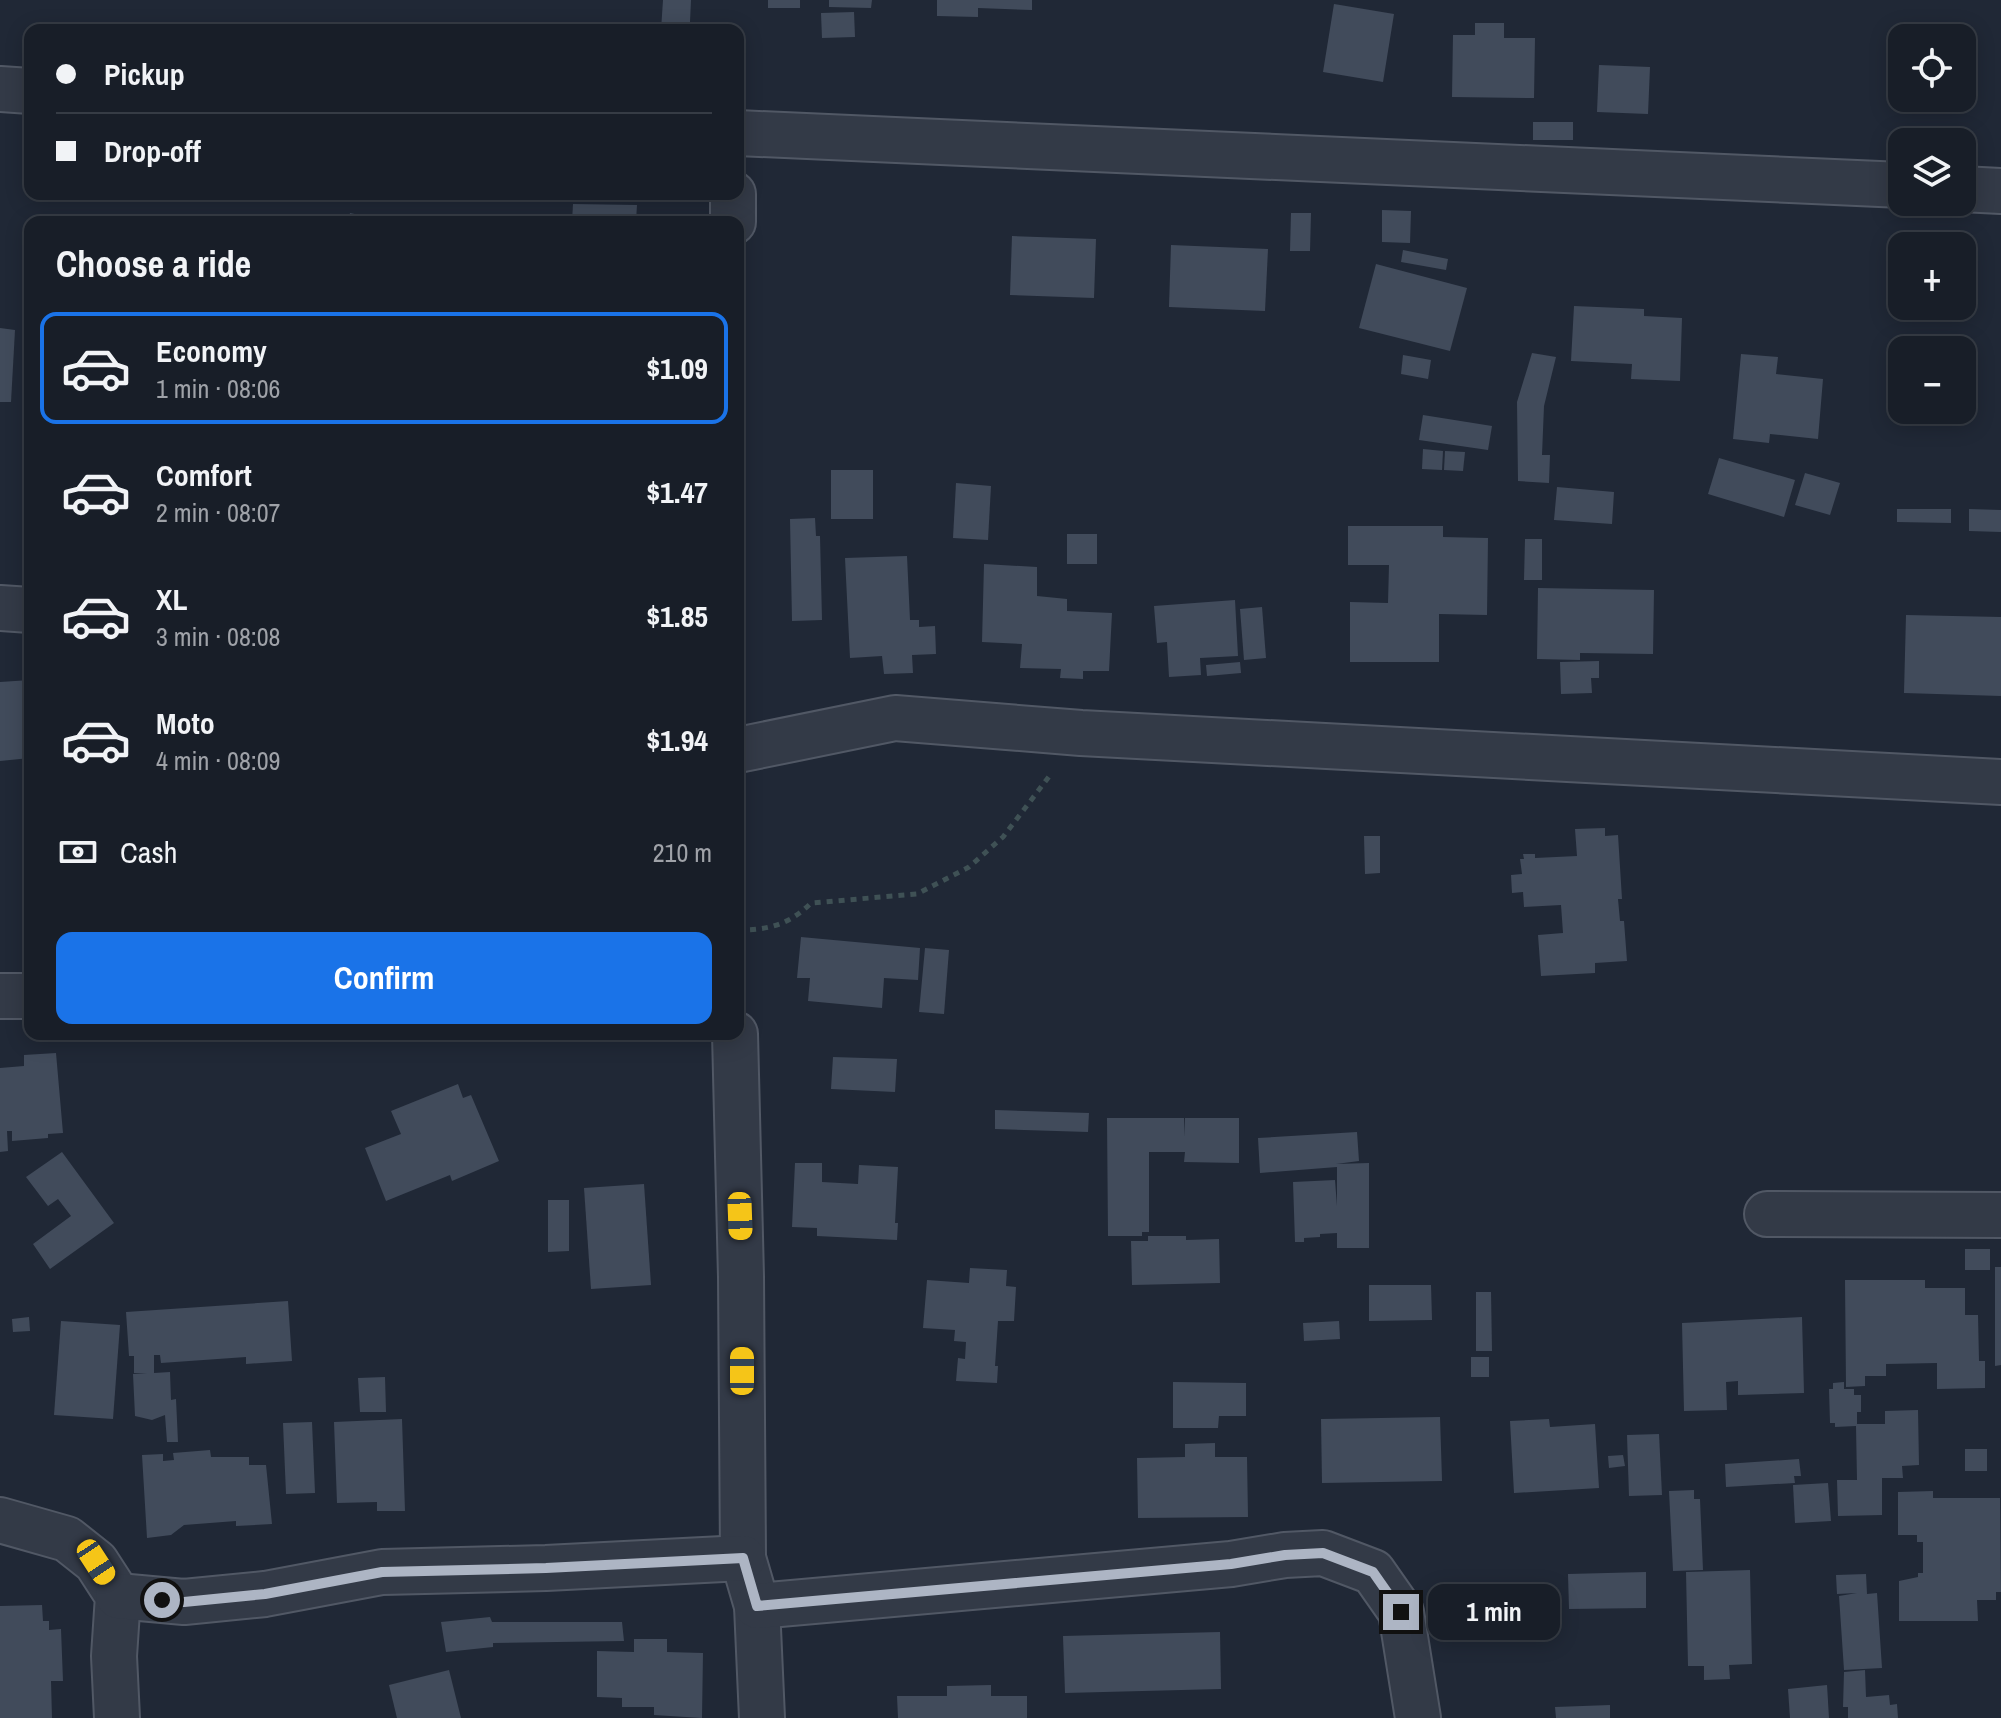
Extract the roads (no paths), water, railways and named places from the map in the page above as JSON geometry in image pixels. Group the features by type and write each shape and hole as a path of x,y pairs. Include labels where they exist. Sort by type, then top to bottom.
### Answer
{"street":[{"path":"0,89 24,91"},
{"path":"744,133 1888,184"},
{"path":"1976,190 2001,191"},
{"path":"0,608 24,610"},
{"path":"744,749 895,718 1081,733 2001,782"},
{"path":"0,996 24,996"},
{"path":"735,1040 743,1558 757,1606 762,1718"},
{"path":"1767,1214 2001,1215"},
{"path":"0,1520 67,1539 96,1562 118,1596 114,1656 117,1718"},
{"path":"757,1606 1323,1553 1373,1572 1401,1612 1418,1718"},
{"path":"118,1596 184,1602 265,1594 382,1572 743,1558"}]}
